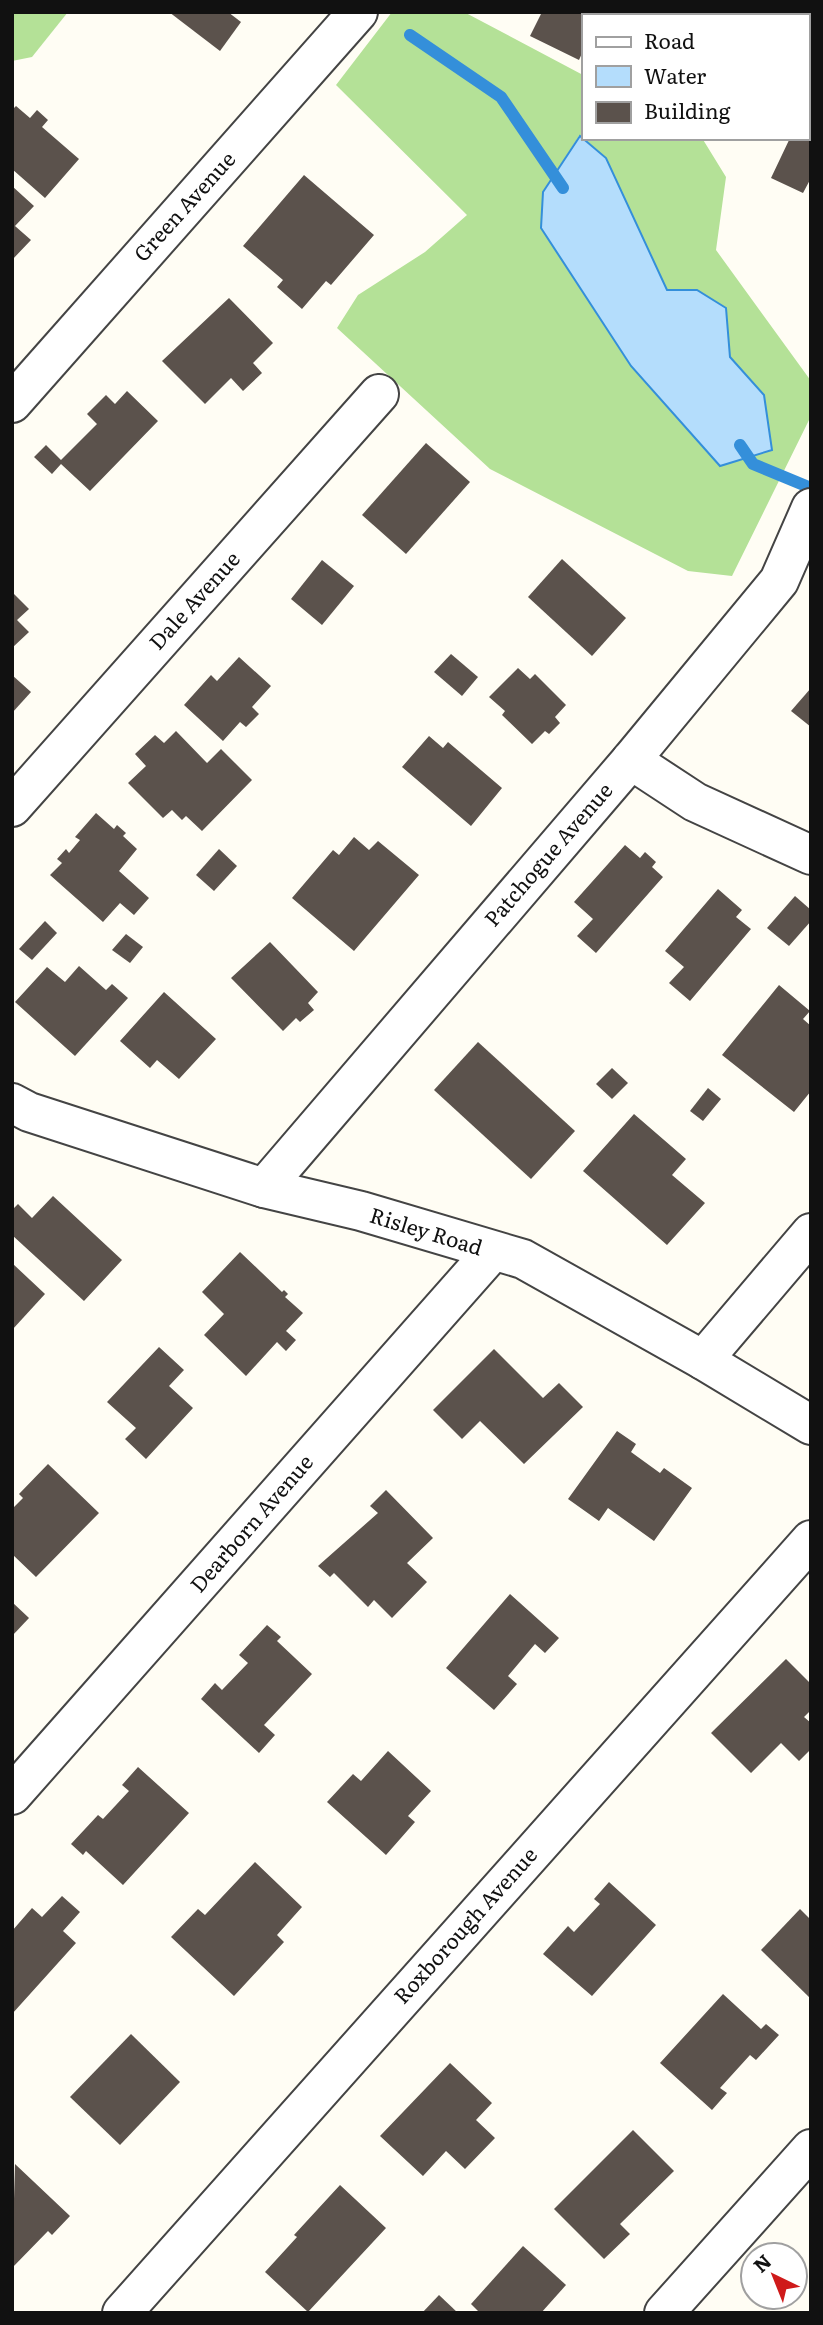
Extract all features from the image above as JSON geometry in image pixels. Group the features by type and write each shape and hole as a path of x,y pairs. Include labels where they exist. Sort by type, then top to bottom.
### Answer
{"street":[{"name":"Green Avenue","path":"12,403 358,12"},
{"name":"Dale Avenue","path":"12,807 379,394"},
{"name":"Patchogue Avenue","path":"264,1188 631,760 779,581 809,512"},
{"path":"631,760 695,802 811,855"},
{"name":"Risley Road","path":"18,1115 264,1188 361,1212 523,1259 704,1360 811,1426"},
{"path":"704,1360 811,1233"},
{"name":"Dearborn Avenue","path":"12,1795 492,1252"},
{"name":"Roxborough Avenue","path":"122,2313 811,1540"},
{"path":"664,2313 811,2149"}],"green space":[{"path":"12,12 68,12 32,57 12,61"},
{"path":"392,12 464,12 582,74 582,138 579,136 543,192 764,395 730,357 725,308 697,291 667,290 606,158 584,140 703,140 726,177 716,250 811,381 811,416 732,576 688,571 490,469 337,328 358,295 425,252 467,215 336,85"}],"water":[{"path":"580,136 606,158 667,290 697,290 726,308 730,357 764,395 772,450 720,466 631,366 541,228 543,192"}],"building":[{"path":"169,12 228,12 241,22 220,51"},
{"path":"542,12 603,12 582,14 582,53 579,60 530,36"},
{"path":"691,12 788,12 787,14"},
{"path":"16,106 30,118 37,110 48,120 42,127 79,159 45,198 12,169 12,110"},
{"path":"809,125 811,126 811,178 803,193 771,178 789,140 809,140"},
{"path":"304,175 374,235 331,285 326,281 302,309 277,287 283,280 243,246"},
{"path":"12,186 34,206 15,226 31,240 12,260"},
{"path":"229,298 273,343 253,363 262,373 243,391 231,378 205,404 162,361"},
{"path":"127,391 158,421 90,491 61,464 52,474 34,457 46,445 61,460 97,424 87,414 106,395 115,404"},
{"path":"426,443 470,482 406,554 362,515"},
{"path":"562,559 626,618 592,656 528,597"},
{"path":"322,560 354,586 322,625 291,599"},
{"path":"12,592 29,609 17,620 29,632 12,648"},
{"path":"451,654 478,677 462,696 434,672"},
{"path":"239,657 271,686 252,707 259,714 246,727 240,722 223,741 184,705 211,675 217,681"},
{"path":"518,668 530,679 535,674 566,705 555,717 560,723 549,734 545,731 532,744 502,715 505,711 489,697"},
{"path":"12,675 31,692 12,713"},
{"path":"811,688 811,727 791,711"},
{"path":"176,731 207,763 221,749 252,780 202,831 186,816 182,820 172,810 163,818 128,783 146,766 135,754 155,735 164,743"},
{"path":"429,736 443,748 448,742 502,788 471,826 402,767"},
{"path":"96,813 114,829 117,825 126,833 123,836 137,849 119,871 149,898 134,915 120,903 103,922 50,875 62,863 57,859 66,849 69,853 80,840 75,837"},
{"path":"354,837 369,850 378,841 419,875 354,951 292,898 333,850 339,855"},
{"path":"625,845 640,858 645,852 656,862 652,867 663,877 596,953 577,936 593,919 574,902"},
{"path":"219,849 237,866 214,891 196,875"},
{"path":"718,889 742,910 736,917 751,929 690,1001 669,983 684,967 665,951"},
{"path":"795,896 811,910 811,921 789,946 767,928"},
{"path":"45,921 57,933 32,960 19,949"},
{"path":"126,934 143,947 130,963 112,950"},
{"path":"270,942 318,992 308,1003 314,1010 300,1022 296,1018 283,1031 231,978"},
{"path":"79,966 106,990 112,984 128,998 75,1056 15,1002 47,967 65,982"},
{"path":"779,985 810,1011 803,1019 811,1026 811,1091 794,1112 722,1055"},
{"path":"164,992 216,1039 179,1079 157,1060 150,1068 120,1041"},
{"path":"478,1042 575,1131 531,1179 434,1090"},
{"path":"612,1068 628,1083 612,1099 596,1084"},
{"path":"708,1088 721,1099 703,1121 690,1111"},
{"path":"634,1114 686,1159 672,1175 705,1203 667,1245 583,1171"},
{"path":"53,1196 122,1260 84,1301 12,1235 12,1210 18,1204 32,1218"},
{"path":"240,1252 282,1292 284,1290 288,1294 285,1297 303,1313 286,1331 296,1340 286,1351 277,1342 246,1376 204,1335 224,1314 202,1292"},
{"path":"12,1263 45,1294 12,1330"},
{"path":"159,1347 184,1370 169,1386 193,1408 146,1459 125,1439 136,1428 107,1402"},
{"path":"494,1349 543,1398 559,1383 583,1407 524,1464 480,1421 462,1439 433,1410"},
{"path":"617,1431 636,1444 631,1452 660,1473 664,1468 692,1488 654,1541 608,1508 599,1521 568,1499"},
{"path":"48,1464 99,1513 36,1577 12,1554 12,1509 23,1498 19,1494"},
{"path":"386,1490 433,1538 407,1563 427,1582 392,1618 374,1600 368,1607 334,1573 330,1577 318,1566 378,1513 370,1506"},
{"path":"510,1594 559,1638 545,1653 535,1644 508,1676 517,1684 494,1710 446,1668"},
{"path":"12,1602 29,1618 12,1636"},
{"path":"267,1625 281,1637 277,1641 312,1674 264,1725 275,1735 259,1753 201,1699 215,1683 222,1690 248,1663 239,1655"},
{"path":"786,1659 811,1684 811,1710 804,1717 811,1723 811,1749 799,1761 781,1743 751,1773 711,1733"},
{"path":"388,1751 431,1791 408,1816 415,1822 386,1855 327,1802 353,1774 361,1781"},
{"path":"138,1767 189,1813 123,1885 86,1851 83,1855 71,1844 98,1815 103,1819 129,1791 122,1785"},
{"path":"255,1862 302,1907 277,1935 284,1942 234,1996 171,1937 198,1909 205,1915"},
{"path":"609,1882 656,1925 592,1996 543,1954 568,1926 574,1932 600,1904 594,1899"},
{"path":"62,1896 80,1912 63,1931 76,1943 12,2014 12,1931 32,1908 42,1917"},
{"path":"800,1909 811,1920 811,1999 761,1950"},
{"path":"723,1994 761,2029 766,2024 779,2035 756,2060 750,2055 720,2088 727,2093 712,2110 660,2063"},
{"path":"131,2034 180,2082 120,2145 70,2097"},
{"path":"450,2063 492,2103 476,2120 495,2138 465,2169 446,2151 423,2176 380,2136"},
{"path":"633,2130 674,2171 620,2224 630,2234 604,2259 554,2209"},
{"path":"15,2164 70,2216 52,2235 48,2231 12,2268"},
{"path":"340,2185 386,2228 308,2312 265,2272 297,2237 294,2235"},
{"path":"523,2246 566,2285 541,2313 480,2313 471,2304"},
{"path":"439,2295 458,2313 422,2313"}],"waterway":[{"path":"410,35 501,97 563,188"},
{"path":"740,445 753,464 811,488"}]}
